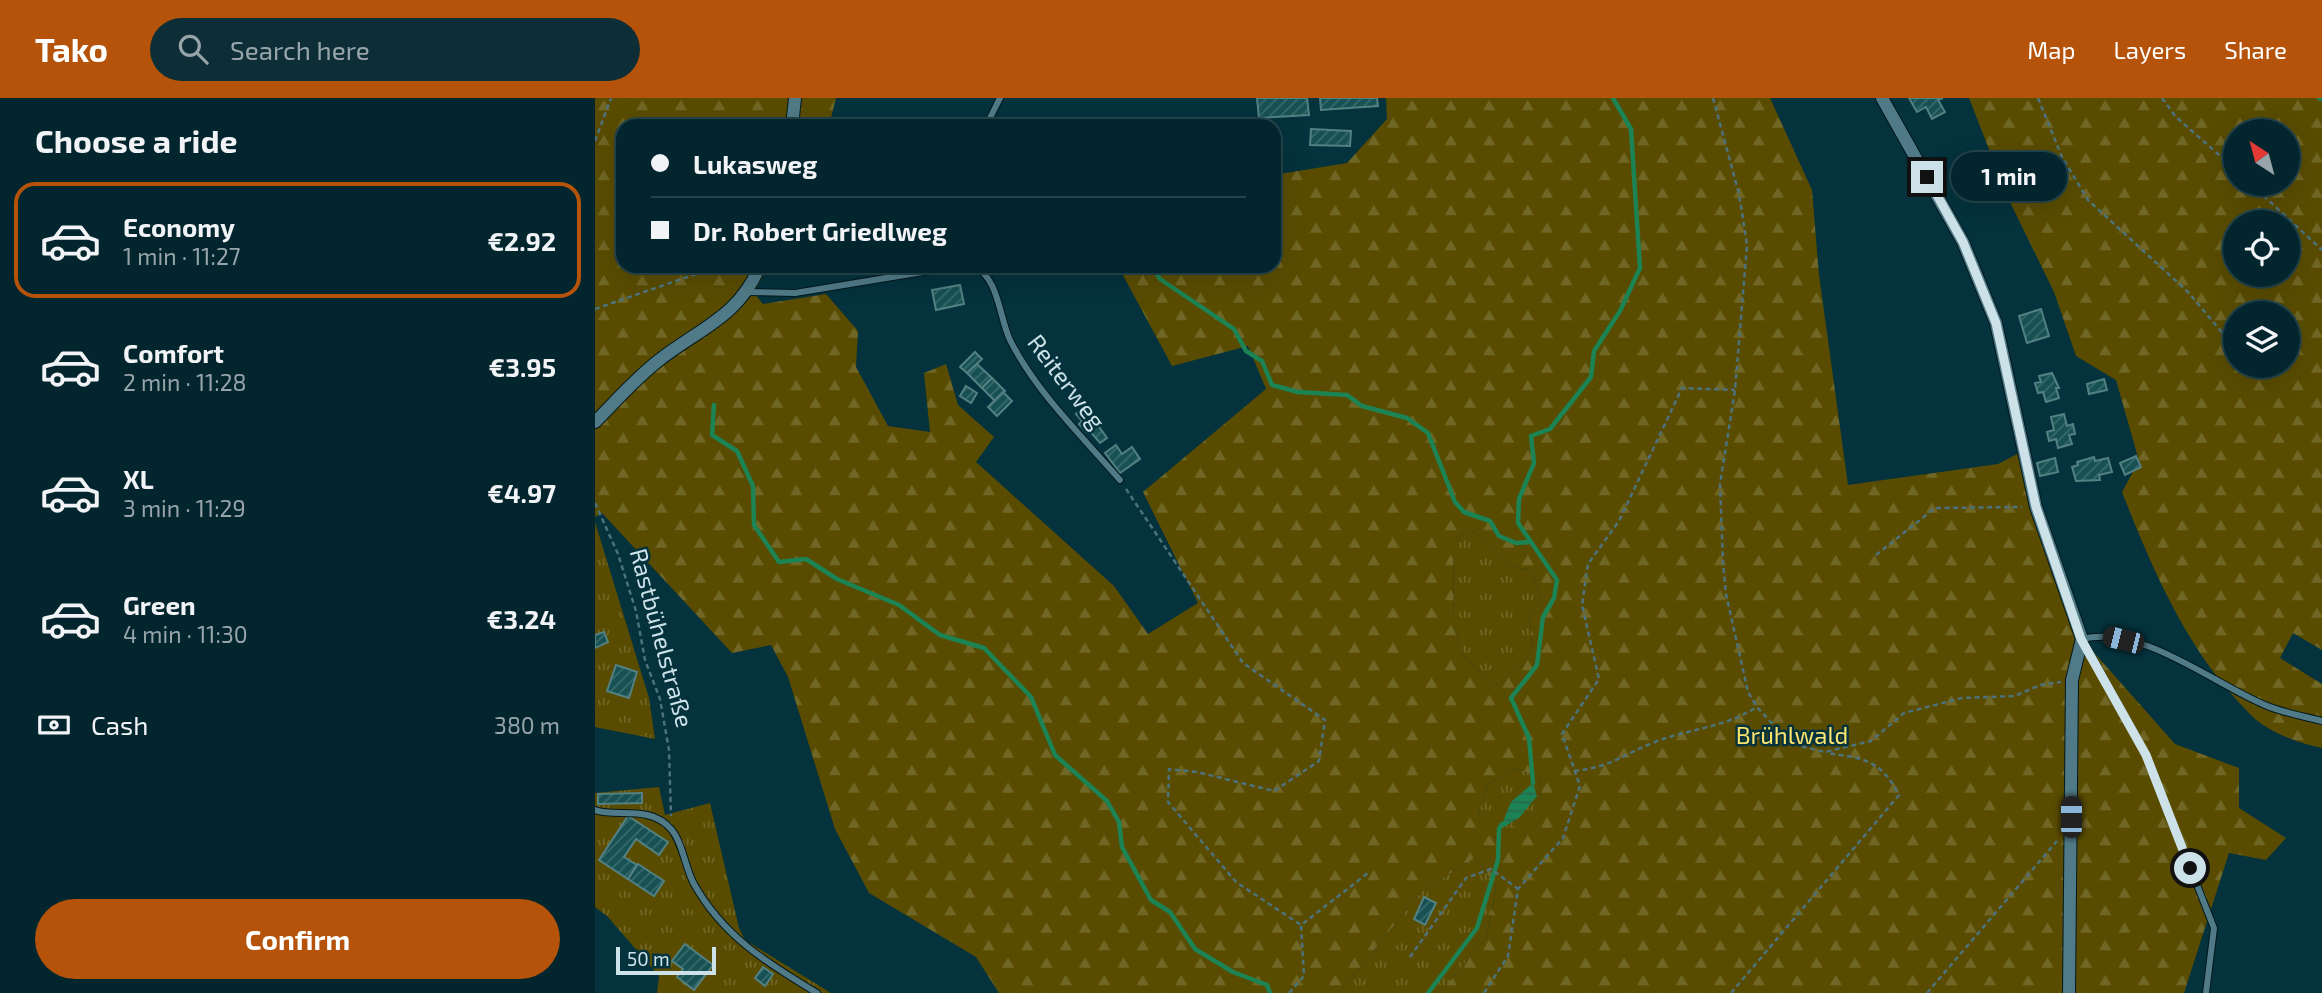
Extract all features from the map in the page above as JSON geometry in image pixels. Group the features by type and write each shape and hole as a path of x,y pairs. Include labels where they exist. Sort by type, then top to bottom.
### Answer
{"street":[{"path":"793,119 795,98"},
{"path":"1882,98 1963,242 1996,323 2036,507 2081,639 2072,680 2069,993"},
{"path":"595,422 658,361 711,328 746,292 756,273"}],"lane":[{"path":"990,119 1000,98"},
{"path":"746,292 795,293 917,273"},
{"name":"Reiterweg","path":"985,273 992,286 1004,326 1022,364 1120,480"},
{"path":"2206,993 2214,928 2146,755 2081,639 2101,634 2146,646 2265,705 2322,721"},
{"path":"595,810 628,811 653,818 671,830 692,882 710,911 753,954 817,993"}],"path":[{"path":"595,141 611,98"},
{"path":"1713,98 1739,194 1747,245 1735,390 1720,484 1726,594 1748,692 1757,707 1790,740 1800,746 1864,758 1888,774 1899,795 1731,993"},
{"path":"2038,98 2062,157 2088,201 2187,292 2223,333"},
{"path":"2162,98 2176,117 2223,158"},
{"path":"2264,196 2322,250"},
{"path":"595,309 699,273"},
{"path":"1484,993 1508,956 1518,889 1563,838 1580,786 1562,734 1599,679 1582,605 1588,564 1619,521 1682,388 1735,390"},
{"path":"1120,480 1243,663 1325,720 1318,761 1274,791 1197,772 1169,769 1168,802 1236,882 1301,925"},
{"name":"Rastbühelstraße","path":"595,503 618,554 636,611 645,660 660,699 669,750 671,830"},
{"path":"1876,555 1935,508 2036,507"},
{"path":"1825,752 1871,741 1904,713 1962,698 2015,696 2040,685 2072,680"},
{"path":"1574,771 1603,768 1657,741 1736,720 1757,707"},
{"path":"1927,993 2055,844 2071,817"},
{"path":"1410,957 1467,878 1491,869 1518,889"},
{"path":"1301,925 1368,873"},
{"path":"1289,993 1304,976 1301,925"}],"green space":[{"name":"Brühlwald","path":"595,98 836,98 831,119 616,119 616,273 765,273 754,293 763,304 826,294 858,331 856,367 888,426 930,432 924,373 946,364 958,405 994,437 976,462 1114,586 1148,634 1198,603 1143,492 1266,389 1248,346 1172,366 1122,273 1281,273 1281,174 1347,163 1387,119 1386,98 1770,98 1812,190 1819,275 1848,485 1998,464 2025,450 2082,639 2175,744 2239,768 2239,808 2286,838 2266,860 2229,853 2184,993 1440,993 1487,936 1496,887 1476,857 1421,892 1339,993 999,993 976,957 869,893 835,829 788,677 771,645 732,653 602,513 595,517","holes":["1475,532 1508,566 1530,570 1542,600 1529,615 1531,650 1528,657 1496,685 1462,655 1454,627 1453,546 1461,535","1517,768 1539,778 1541,798 1508,830 1494,837 1478,814 1488,784"]},
{"path":"1969,98 2322,98 2322,650 2293,633 2280,658 2322,684 2322,748 2283,736 2257,720 2228,690 2190,638 2146,551 2122,492 2139,461 2116,380 2076,356 2054,292 2008,198"},
{"path":"595,522 649,698 655,739 595,727"},
{"path":"1475,532 1508,566 1530,570 1542,600 1529,615 1531,650 1528,657 1496,685 1462,655 1454,627 1453,546 1461,535"},
{"path":"1517,768 1539,778 1541,798 1520,821 1493,837 1478,814 1488,784"},
{"path":"659,787 665,815 710,803 739,928 745,940 831,993 657,993 659,976 607,916 595,907 595,793"},
{"path":"1476,857 1496,887 1487,936 1440,993 1339,993 1421,892"}],"shaded area":[{"path":"1533,783 1537,796 1520,817 1504,827 1502,824 1511,802"}],"building":[{"path":"1257,98 1307,98 1309,115 1259,118"},
{"path":"1320,98 1377,98 1378,106 1321,110"},
{"path":"1909,98 1943,98 1938,100 1945,112 1932,119 1926,107 1917,112"},
{"path":"1311,129 1351,131 1350,146 1310,145"},
{"path":"960,285 964,304 936,310 932,290"},
{"path":"2041,309 2049,336 2027,343 2019,316"},
{"path":"975,352 982,359 967,373 960,367"},
{"path":"977,364 992,378 982,388 967,373"},
{"path":"2052,373 2059,388 2056,388 2059,398 2046,402 2043,392 2038,393 2035,383 2041,382 2039,376"},
{"path":"992,378 1005,391 995,401 982,388"},
{"path":"2104,379 2107,390 2089,394 2087,384"},
{"path":"966,386 977,393 971,403 960,396"},
{"path":"1003,392 1012,401 997,416 988,407"},
{"path":"1085,407 1107,438 1100,443 1089,430 1086,432 1079,424 1082,421 1076,414"},
{"path":"2064,414 2067,426 2073,424 2075,434 2069,435 2072,444 2058,448 2056,439 2049,441 2047,432 2054,430 2051,417"},
{"path":"1116,445 1122,454 1132,447 1140,459 1120,473 1105,453"},
{"path":"2136,456 2141,467 2125,475 2120,463"},
{"path":"2094,457 2095,461 2108,458 2112,472 2099,475 2100,480 2076,481 2072,467 2078,465 2077,462"},
{"path":"2055,458 2058,472 2040,476 2037,463"},
{"path":"604,632 608,642 595,648 595,635"},
{"path":"616,665 637,672 629,698 607,691"},
{"path":"642,793 642,803 598,804 598,794"},
{"path":"628,816 668,842 659,855 636,839 624,857 637,865 628,879 599,860"},
{"path":"638,864 664,881 654,896 628,879"},
{"path":"1424,897 1436,903 1425,925 1414,919"},
{"path":"685,944 713,965 694,990 677,977 683,969 672,961"},
{"path":"763,967 773,974 765,986 755,978"}],"waterway":[{"path":"1533,783 1529,738 1511,698 1537,665 1543,617 1554,598 1557,580 1518,523 1519,499 1534,463 1531,436 1550,429 1591,377 1594,351 1620,311 1640,268 1631,129 1613,98"},
{"path":"1156,273 1160,279 1234,329 1246,351 1262,361 1272,385 1298,392 1347,395 1362,406 1407,418 1428,433 1455,502 1464,512 1490,521 1499,536 1516,543 1531,542"},
{"path":"714,405 712,435 737,451 753,486 754,525 779,562 806,559 837,579 899,605 940,635 984,648 1031,697 1055,755 1107,801 1119,822 1122,847 1151,900 1170,912 1195,949 1233,972 1267,985 1270,993"},
{"path":"1428,993 1477,928 1498,860 1499,829 1502,824"}],"route":[{"path":"1927,177 1963,242 1996,323 2036,507 2081,639 2146,755 2190,868"}]}
